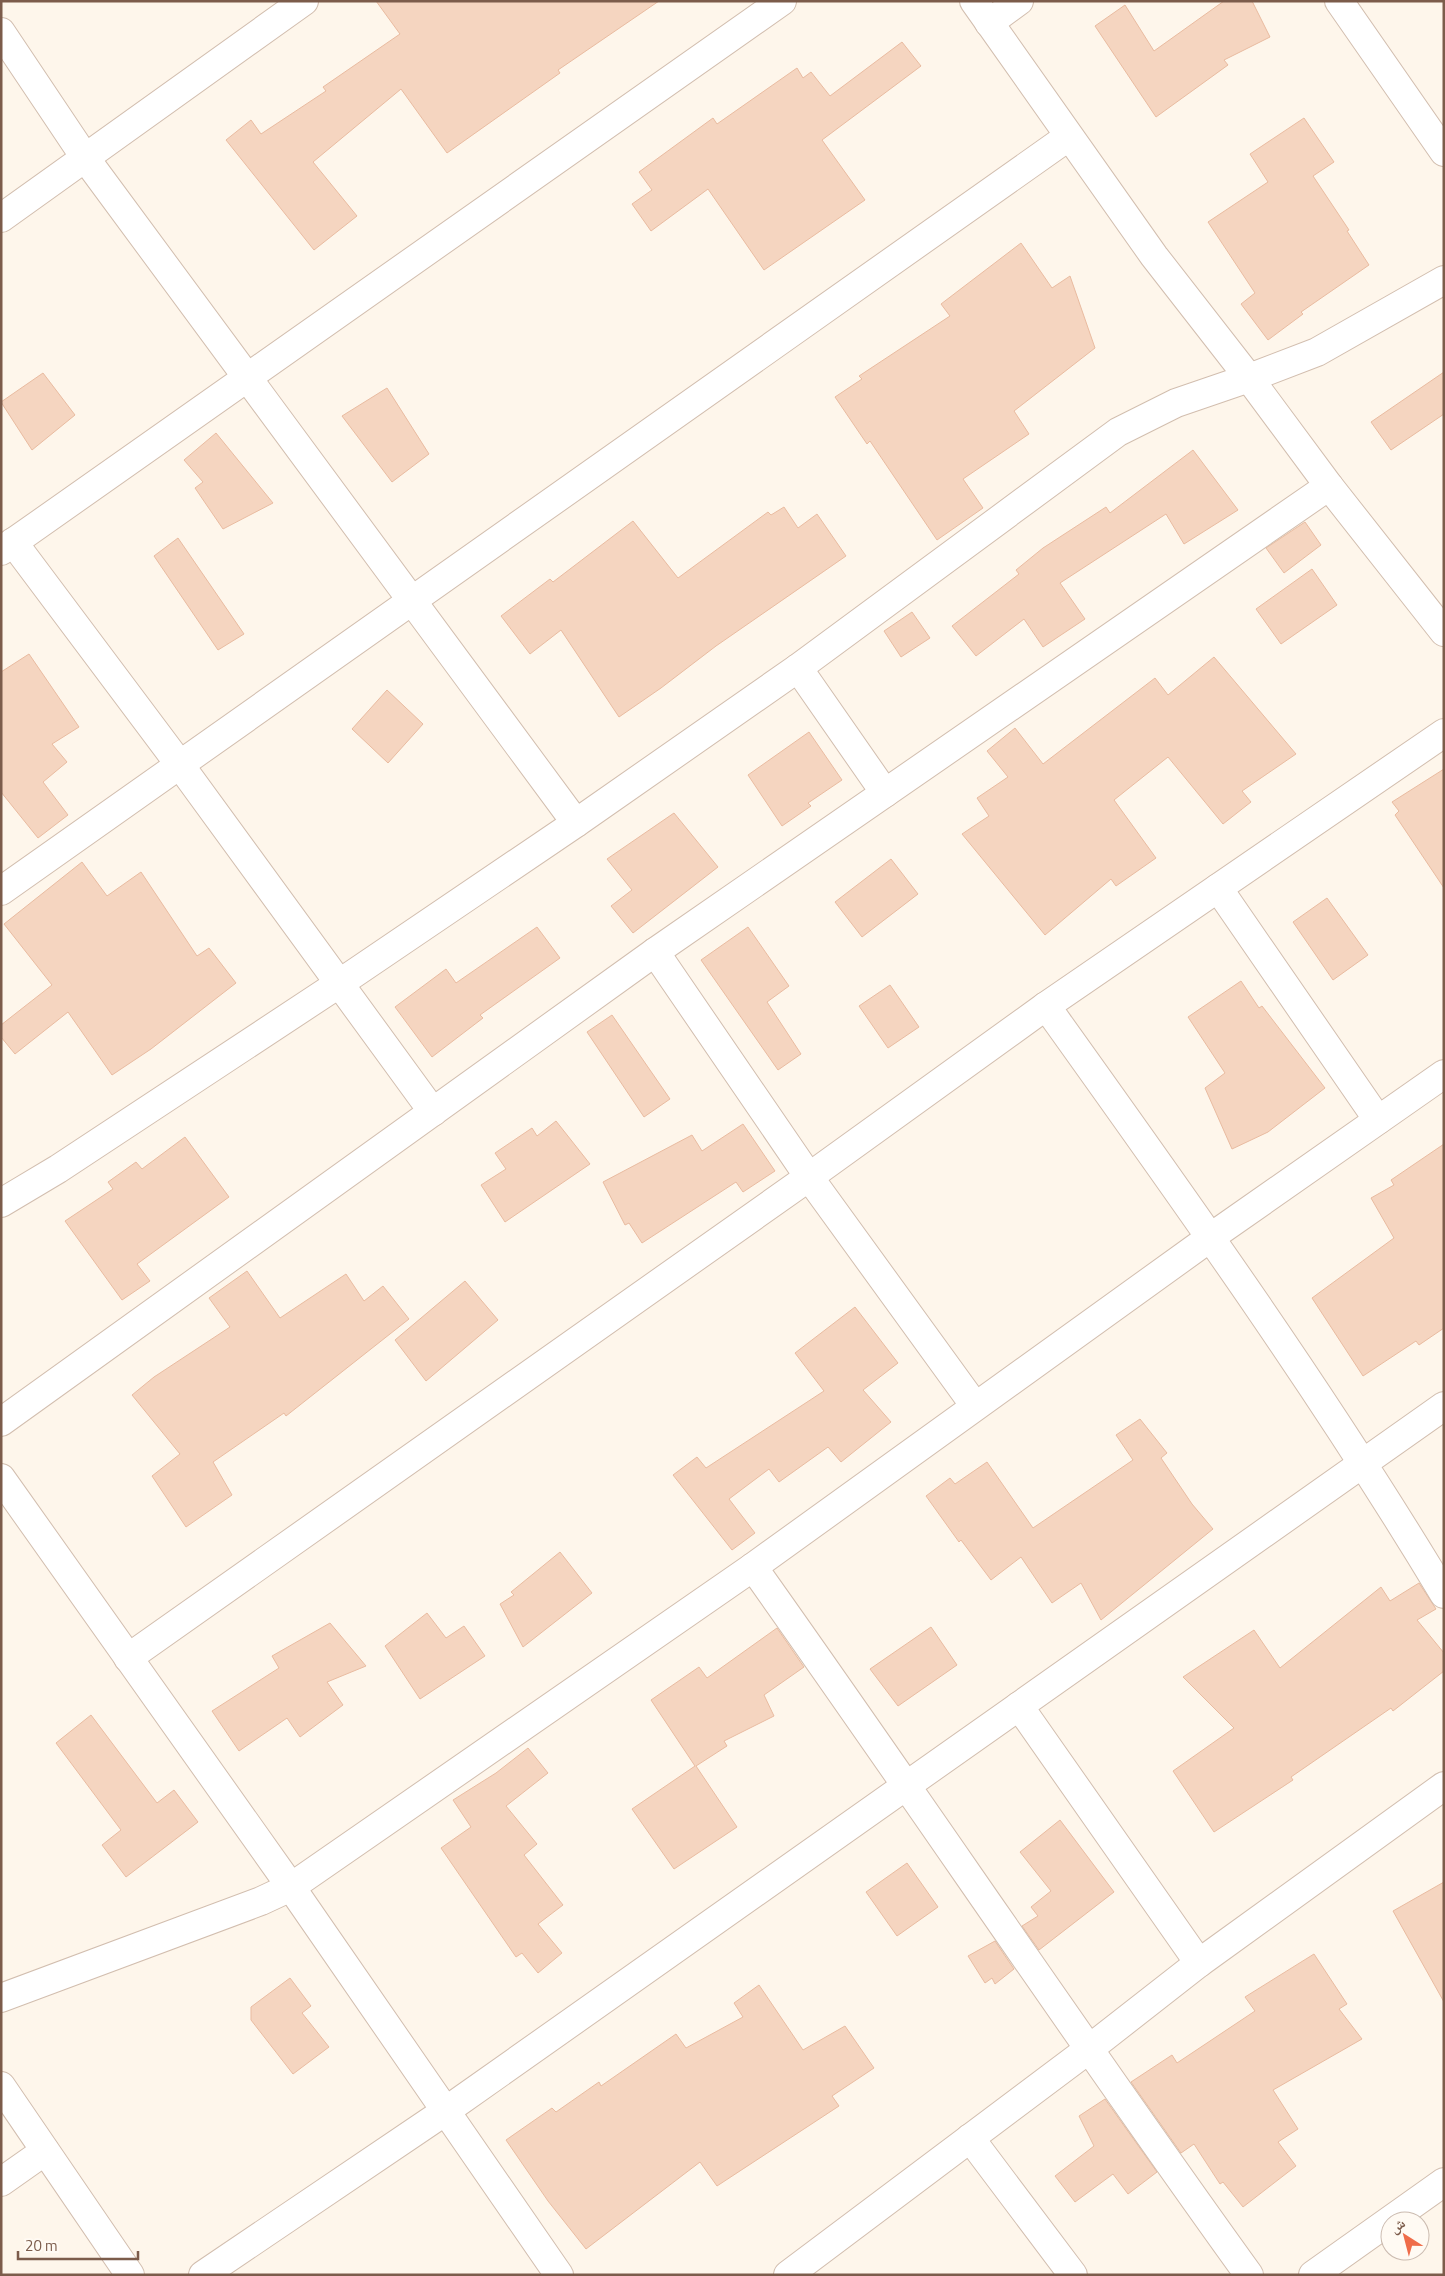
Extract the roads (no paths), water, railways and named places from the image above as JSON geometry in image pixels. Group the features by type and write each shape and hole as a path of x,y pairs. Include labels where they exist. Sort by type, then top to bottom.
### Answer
{"street":[{"path":"1,218 86,159 304,1"},
{"path":"433,1112 180,765 7,546 246,376 782,1"},
{"path":"974,1 1068,137 1154,256 1249,378 1329,486 1444,632"},
{"path":"989,23 1019,1"},
{"path":"1339,1 1444,152"},
{"path":"1,32 86,159 576,823"},
{"path":"1,891 1068,137"},
{"path":"1,1203 58,1169 340,983 576,823 798,668 1118,432 1176,403 1317,352 1444,280"},
{"path":"1,1422 655,952 1329,486"},
{"path":"798,668 885,793"},
{"path":"128,1658 809,1177 1046,1006 1444,733"},
{"path":"1218,888 1378,1120"},
{"path":"655,952 809,1177 975,1406"},
{"path":"1046,1006 1211,1237 1363,1462 1444,1594"},
{"path":"1,1998 261,1901 291,1887 753,1567 1211,1237 1444,1074"},
{"path":"204,2275 446,2110 1444,1406"},
{"path":"1,1478 291,1887 559,2275"},
{"path":"753,1567 1248,2275"},
{"path":"1020,1706 1199,1963"},
{"path":"788,2275 1199,1963 1444,1786"},
{"path":"1,2086 130,2275"},
{"path":"970,2138 1073,2275"},
{"path":"1,2182 46,2151"},
{"path":"1313,2275 1444,2182"}]}
